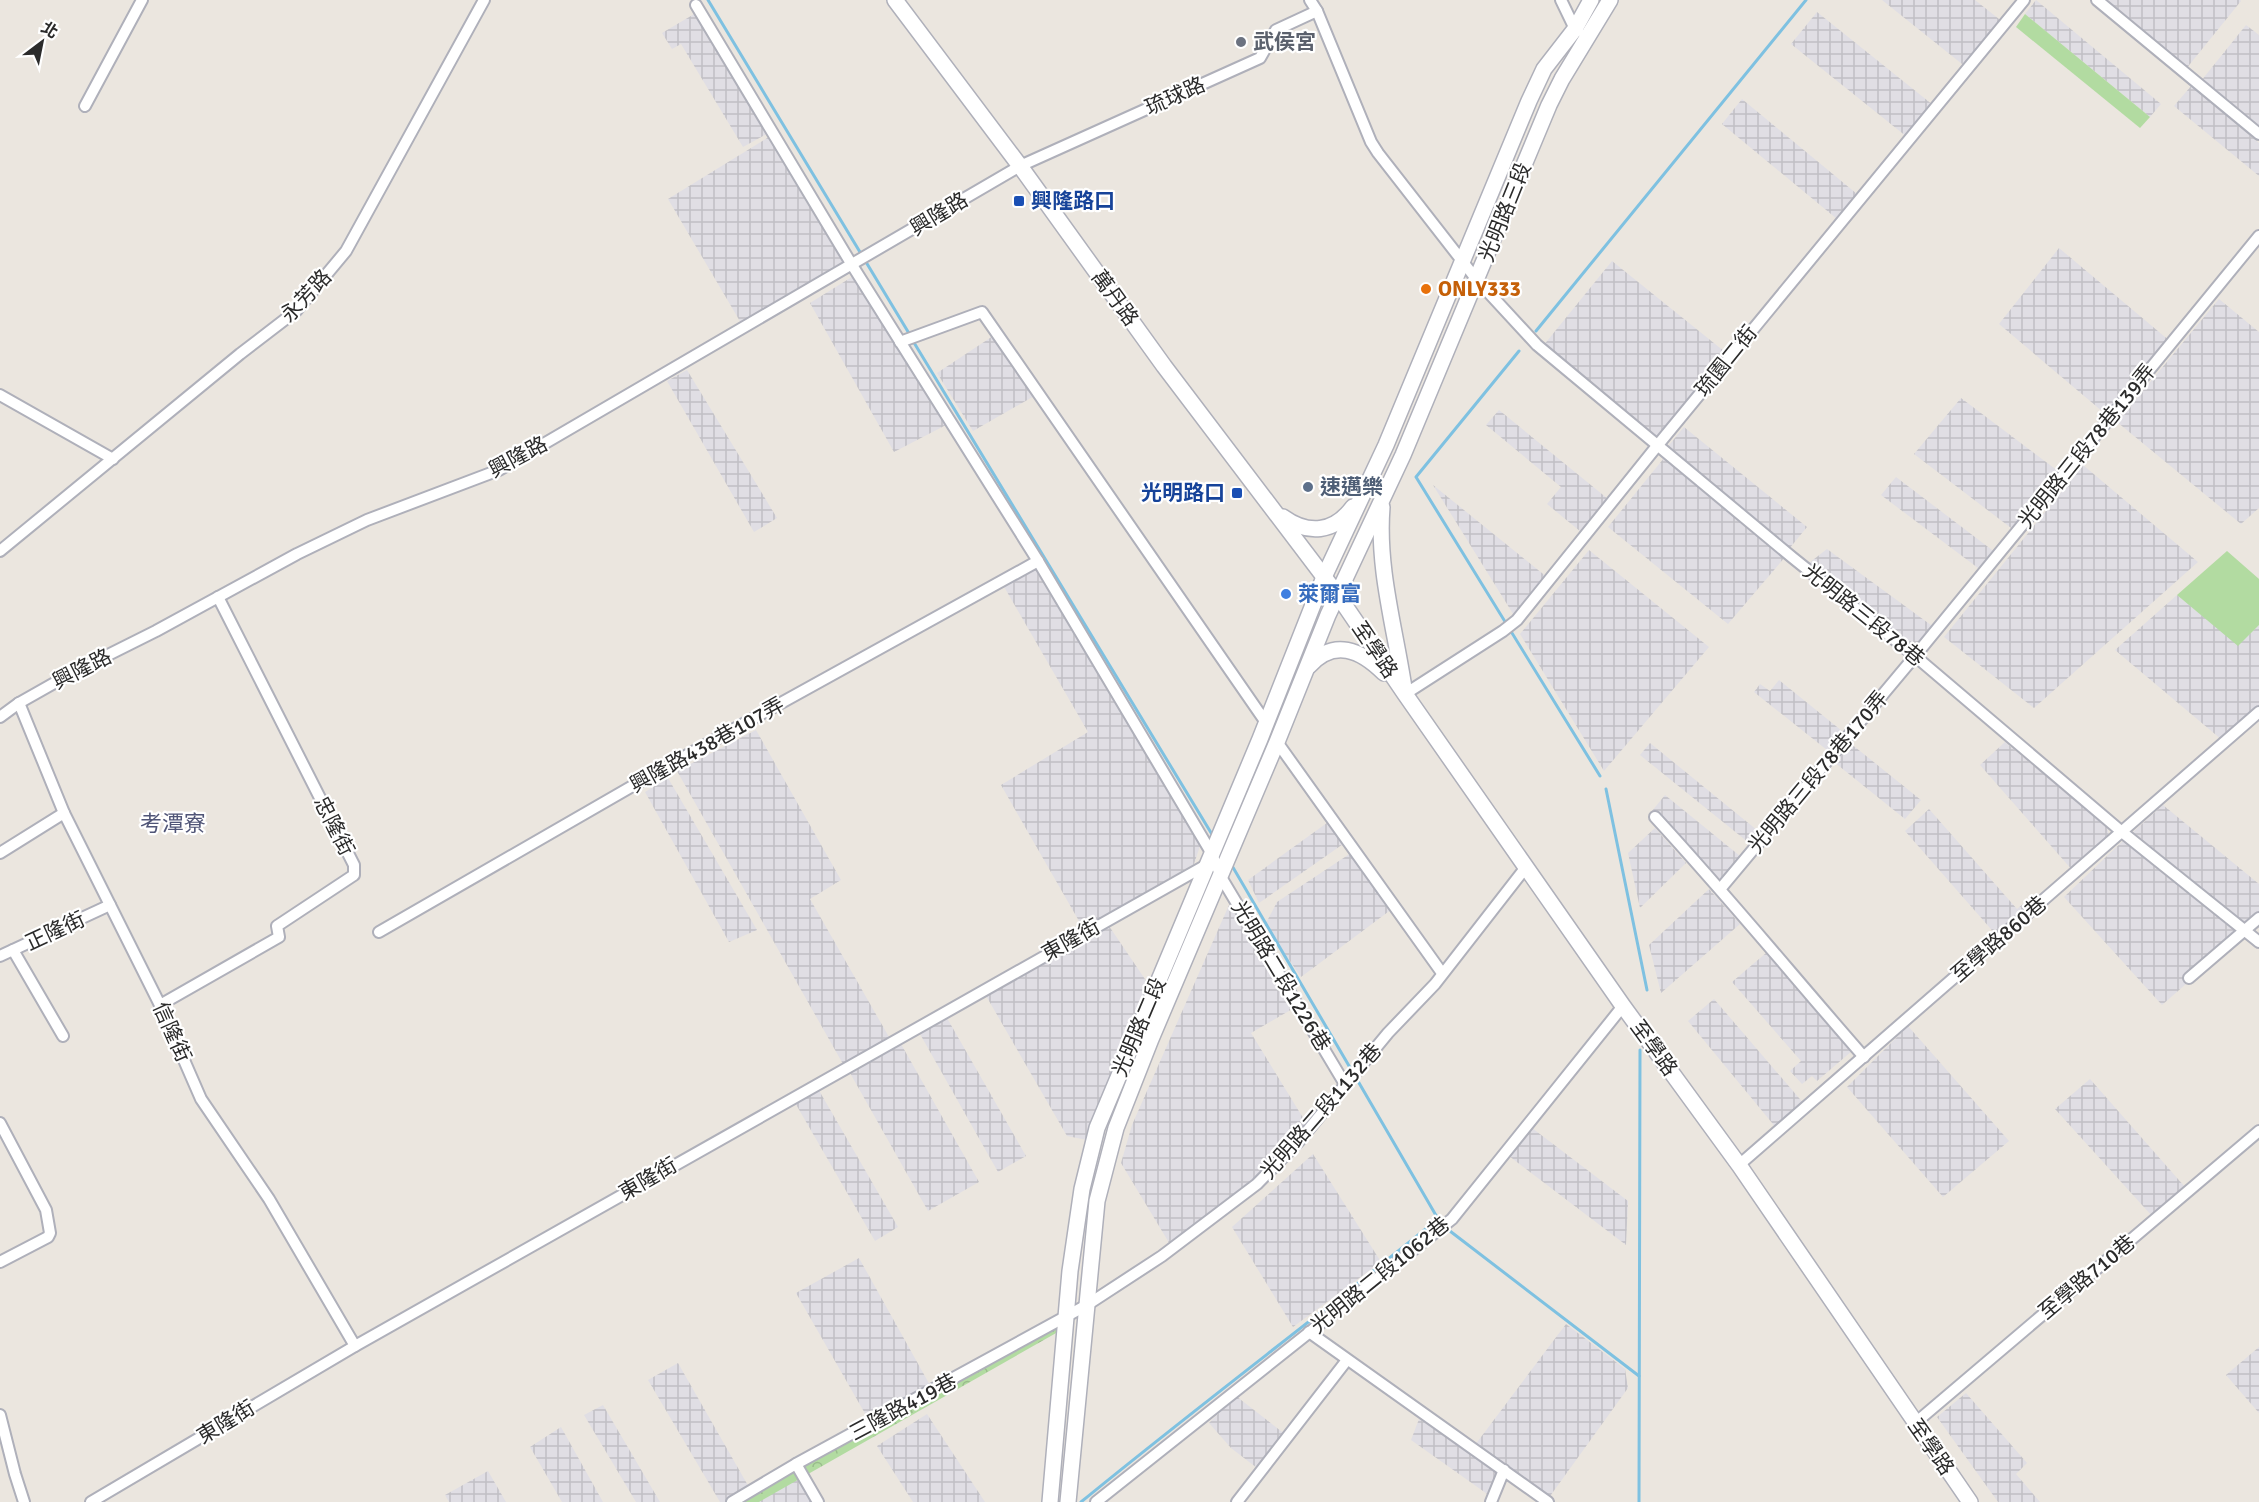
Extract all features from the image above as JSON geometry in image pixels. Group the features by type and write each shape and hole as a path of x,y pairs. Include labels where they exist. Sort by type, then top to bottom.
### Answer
{"street":[{"path":"85,106 142,0"},
{"name":"永芳路","path":"0,551 240,354 296,311 346,250 484,0"},
{"name":"萬丹路","path":"895,0 1020,166 1164,366 1337,594"},
{"path":"1310,0 1317,11 1371,142 1477,280"},
{"path":"1561,0 1575,29 1588,38"},
{"name":"光明路三段","path":"1324,577 1386,445 1544,69 1575,29 1591,0"},
{"name":"光明路三段","path":"1337,594 1383,497 1477,280 1549,105 1562,79 1610,0"},
{"name":"琉園二街","path":"1405,694 1517,620 2024,0"},
{"path":"2097,0 2259,134"},
{"name":"光明路二段1226巷","path":"696,5 908,339 1346,1086"},
{"name":"琉球路","path":"1020,166 1260,58 1276,30 1317,11"},
{"name":"興隆路","path":"0,717 19,703 297,554 367,520 499,470 1020,166"},
{"name":"光明路三段78巷139弄","path":"1915,656 2259,236"},
{"name":"光明路三段78巷","path":"1477,280 1537,345 1915,656 2122,832 2259,942"},
{"path":"908,339 982,312 1267,724"},
{"path":"0,395 113,459"},
{"path":"1274,511 1294,525 1313,530 1332,525 1349,512 1364,492"},
{"path":"1383,497 1380,538 1385,585 1405,694"},
{"name":"興隆路438巷107弄","path":"379,932 669,765 1038,561"},
{"name":"光明路二段","path":"1050,1502 1076,1312 1097,1201 1116,1128 1324,577"},
{"name":"光明路二段","path":"1068,1502 1076,1312 1070,1271 1082,1189 1097,1128 1215,865 1277,742 1337,594"},
{"name":"至學路","path":"1337,594 1623,1006 1739,1165 1914,1424 1970,1502"},
{"name":"忠隆街","path":"160,1005 279,937 277,926 354,875 354,865 218,597"},
{"path":"1306,670 1316,659 1327,653 1341,650 1359,652 1405,694"},
{"name":"光明路三段78巷170弄","path":"1721,888 1915,656"},
{"name":"信隆街","path":"19,703 64,813 160,1005 201,1099 269,1199 355,1346"},
{"name":"至學路860巷","path":"1739,1165 2259,712"},
{"path":"1277,742 1442,973"},
{"path":"0,852 64,813"},
{"path":"1655,817 1721,888 1763,941 1863,1057"},
{"name":"東隆街","path":"91,1502 355,1346 1215,865"},
{"name":"光明路二段1132巷","path":"1076,1312 1161,1256 1257,1184 1299,1141 1388,1033 1435,984 1526,867"},
{"name":"正隆街","path":"0,956 110,905"},
{"path":"2189,978 2259,918"},
{"path":"14,950 63,1036"},
{"name":"光明路二段1062巷","path":"1096,1502 1452,1219 1623,1006"},
{"path":"0,1123 46,1210 50,1233 48,1238 0,1262"},
{"name":"至學路710巷","path":"1914,1424 2259,1131"},
{"name":"三隆路419巷","path":"732,1502 796,1464 1076,1312"},
{"path":"1309,1332 1548,1502"},
{"path":"1237,1502 1347,1360"},
{"path":"0,1415 24,1502"},
{"path":"796,1464 818,1502"},
{"path":"1491,1502 1504,1470"}],"shaded area":[{"path":"1882,0 1975,0 2004,23 1967,68"},
{"path":"2036,0 2161,104 2150,117 2025,14"},
{"path":"2103,0 2240,0 2241,1 2186,69"},
{"path":"701,10 772,131 743,147 681,44 672,49 662,33"},
{"path":"1817,12 1933,105 1907,137 1791,44"},
{"path":"2246,25 2259,35 2259,128 2201,81"},
{"path":"2191,86 2259,143 2259,176 2174,106"},
{"path":"1742,99 1857,194 1837,219 1722,124"},
{"path":"772,135 846,261 741,323 668,199"},
{"path":"2059,248 2171,342 2109,417 1999,324"},
{"path":"1612,261 1730,356 1660,441 1543,346"},
{"path":"855,275 946,425 894,452 810,303"},
{"path":"2219,299 2259,332 2259,508 2241,524 2117,422"},
{"path":"996,334 1036,395 973,431 937,373"},
{"path":"687,370 777,518 754,532 667,381"},
{"path":"1961,398 2062,474 2015,531 1914,454"},
{"path":"1499,410 1608,499 1581,532 1547,504 1561,487 1486,425"},
{"path":"1684,427 1807,527 1789,549 1665,450"},
{"path":"1664,458 1785,557 1728,624 1608,527"},
{"path":"2083,465 2198,562 2034,708 1944,637"},
{"path":"1896,477 1996,553 1982,571 1881,495"},
{"path":"1433,485 1548,578 1515,617"},
{"path":"1827,549 1935,628 1913,651 1809,563"},
{"path":"1589,550 1709,647 1604,771 1520,634"},
{"path":"1034,567 1200,846 1194,864 1083,928 1001,785 1088,732 1003,585"},
{"path":"2177,595 2238,645 2259,625 2259,708 2222,740 2115,650"},
{"path":"1779,680 1847,735 1832,754 1754,692 1760,684 1770,691"},
{"path":"756,730 841,880 810,899 889,1037 843,1064 677,771"},
{"path":"2005,742 2107,827 2110,839 2073,871 1980,765"},
{"path":"1650,743 1763,835 1754,847 1640,755"},
{"path":"1850,743 1921,800 1905,819 1834,762"},
{"path":"668,778 757,930 729,942 645,792"},
{"path":"1665,795 1740,856 1719,885 1652,811"},
{"path":"2163,805 2259,884 2259,917 2248,927 2133,832"},
{"path":"1929,809 2017,909 2023,904 2028,910 1997,936 1905,831"},
{"path":"1331,820 1346,842 1259,903 1248,880"},
{"path":"1655,828 1686,863 1640,908 1628,853"},
{"path":"2127,837 2243,934 2162,1005 2064,897"},
{"path":"1354,851 1392,909 1301,977 1265,925 1277,902"},
{"path":"1709,889 1740,924 1661,993 1649,945"},
{"path":"1229,905 1294,1008 1251,1033 1308,1126 1255,1180 1171,1246 1121,1163 1132,1125"},
{"path":"1109,926 1151,988 1120,1049 1087,1140 1067,1136 985,994"},
{"path":"1766,953 1852,1051 1817,1081 1812,1076 1802,1084 1790,1071 1801,1061 1732,982"},
{"path":"1714,999 1805,1105 1777,1129 1688,1021"},
{"path":"947,1018 1026,1156 998,1172 920,1034"},
{"path":"1908,1026 2009,1141 1943,1197 1847,1087"},
{"path":"901,1044 979,1182 928,1211 850,1073"},
{"path":"2090,1079 2185,1187 2152,1216 2055,1109"},
{"path":"817,1087 898,1227 875,1241 794,1101"},
{"path":"1532,1128 1628,1201 1626,1245 1509,1156"},
{"path":"1313,1154 1381,1262 1293,1327 1232,1227"},
{"path":"859,1258 931,1387 871,1424 796,1293"},
{"path":"1566,1324 1625,1369 1628,1388 1548,1499 1475,1445"},
{"path":"2259,1347 2259,1413 2226,1375"},
{"path":"678,1363 750,1489 727,1502 720,1502 648,1380"},
{"path":"1966,1393 2027,1463 2016,1474 2040,1502 1998,1502 1937,1417"},
{"path":"1236,1396 1286,1435 1257,1468 1231,1448 1209,1423"},
{"path":"603,1405 660,1502 636,1502 584,1415"},
{"path":"927,1414 985,1502 913,1502 877,1446"},
{"path":"1419,1419 1500,1473 1490,1496 1411,1440"},
{"path":"561,1427 603,1502 562,1502 530,1447"},
{"path":"488,1471 506,1502 449,1502 445,1495"},
{"path":"797,1478 812,1502 757,1502"}],"green space":[{"path":"2025,14 2150,117 2140,128 2016,27"},
{"path":"2227,551 2259,579 2259,625 2238,646 2177,595"},
{"path":"1066,1317 1065,1328 759,1502 732,1502"}],"waterway":[{"path":"708,0 910,335"},
{"path":"1536,331 1806,0"},
{"path":"913,341 1213,836"},
{"path":"1519,351 1416,477 1600,776"},
{"path":"1606,789 1647,990"},
{"path":"1231,864 1352,1071"},
{"path":"1639,1502 1640,1050"},
{"path":"1355,1076 1441,1224"},
{"path":"1081,1502 1438,1219"},
{"path":"1446,1228 1639,1376"}],"place":[{"name":"武侯宮","path":"1241,42"},
{"name":"興隆路口","path":"1019,201"},
{"name":"ONLY333","path":"1426,289"},
{"name":"速邁樂","path":"1308,487"},
{"name":"光明路口","path":"1237,493"},
{"name":"萊爾富","path":"1286,594"}],"district":[{"name":"考潭寮","path":"173,823"}]}
